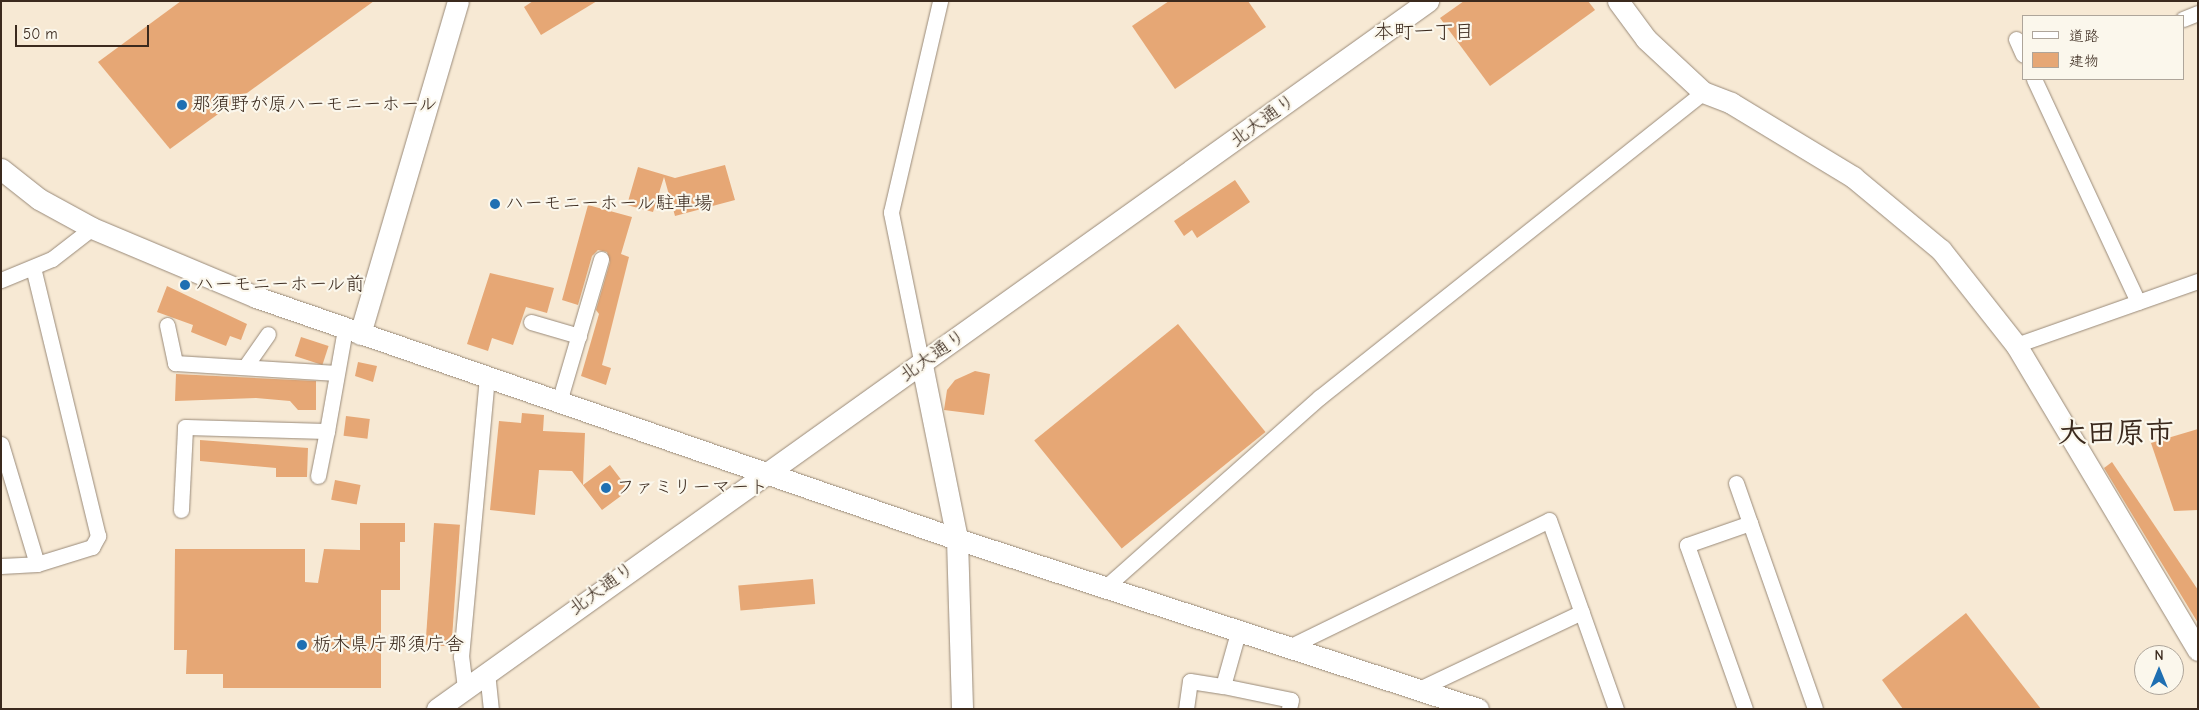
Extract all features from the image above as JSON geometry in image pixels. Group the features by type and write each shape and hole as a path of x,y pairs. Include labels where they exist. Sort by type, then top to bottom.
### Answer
{"street":[{"path":"318,476 337,373 458,1"},
{"path":"940,1 890,212 957,539 962,709"},
{"name":"北大通り","path":"436,709 765,471 922,365 1428,1"},
{"path":"1618,1 1646,39 1703,92 1731,103 1853,178 1941,250 2016,345 2198,650"},
{"path":"2184,19 2198,13"},
{"path":"2016,40 2022,52"},
{"path":"2034,80 2138,302"},
{"path":"1108,585 1320,397 1703,92"},
{"path":"1,169 40,199 92,228 196,275 487,379 765,471 957,539 1108,585 1478,709"},
{"path":"1,280 34,268 92,228"},
{"path":"560,402 601,259"},
{"path":"1,566 37,564 92,547 98,536 34,268"},
{"path":"2016,345 2198,281"},
{"path":"531,322 579,336"},
{"path":"167,325 175,363 337,373"},
{"path":"245,367 268,334"},
{"path":"465,688 461,658 487,379"},
{"path":"181,510 184,427 327,431"},
{"path":"1,444 37,564"},
{"path":"1736,483 1815,709"},
{"path":"1289,647 1549,520 1616,709"},
{"path":"1745,709 1687,544 1750,523"},
{"path":"1419,689 1582,612"},
{"path":"1223,686 1239,630"},
{"path":"487,672 491,709"},
{"path":"1186,709 1190,681 1291,700 1289,709"}],"building":[{"name":"那須野が原ハーモニーホール","path":"181,1 374,1 170,149 98,62"},
{"path":"533,1 597,1 541,35 524,7"},
{"path":"1169,1 1248,1 1266,27 1175,89 1132,26"},
{"path":"1464,1 1588,1 1595,10 1490,86 1440,18"},
{"path":"725,165 735,200 675,216 664,177 653,212 627,205 638,167 675,178"},
{"path":"1235,180 1250,202 1197,238 1192,230 1184,236 1174,221"},
{"path":"588,205 632,217 621,254 629,257 602,365 611,368 606,385 581,376 599,314 596,310 610,262 607,252 598,250 592,256 578,305 562,300"},
{"path":"490,273 554,288 547,313 526,307 513,345 492,338 488,351 467,344"},
{"path":"167,286 247,324 241,340 230,336 226,346 191,332 193,325 157,312"},
{"path":"1178,324 1265,432 1122,548 1034,440"},
{"path":"301,337 329,346 322,365 295,356"},
{"path":"358,362 377,366 373,382 355,376"},
{"path":"975,371 990,374 984,415 944,410 947,390 955,380"},
{"path":"176,374 316,381 316,410 298,410 290,401 256,398 175,401"},
{"path":"522,413 544,415 543,431 585,433 583,485 610,465 629,490 602,510 572,471 539,470 535,515 490,510 499,421 521,423"},
{"path":"346,416 370,419 367,439 344,436"},
{"path":"2198,429 2198,510 2174,511 2151,443"},
{"path":"200,440 308,448 307,477 276,477 276,468 200,461"},
{"path":"2112,462 2198,590 2198,623 2104,468"},
{"path":"335,480 361,485 357,505 331,500"},
{"path":"360,523 405,523 405,542 400,542 400,590 381,590 381,688 223,688 223,674 186,674 187,650 174,650 175,549 305,549 305,582 318,583 324,549 360,550"},
{"path":"434,523 460,525 451,647 425,645"},
{"path":"813,579 815,604 740,610 738,586"},
{"path":"1966,613 2041,709 1903,709 1882,680"}],"place":[{"name":"那須野が原ハーモニーホール","path":"182,105"},
{"name":"ハーモニーホール駐車場","path":"495,204"},
{"name":"ハーモニーホール前","path":"185,285"},
{"name":"ファミリーマート","path":"606,488"},
{"name":"栃木県庁那須庁舎","path":"302,645"}],"district":[{"name":"本町一丁目","path":"1424,31"},
{"name":"大田原市","path":"2116,433"}]}
